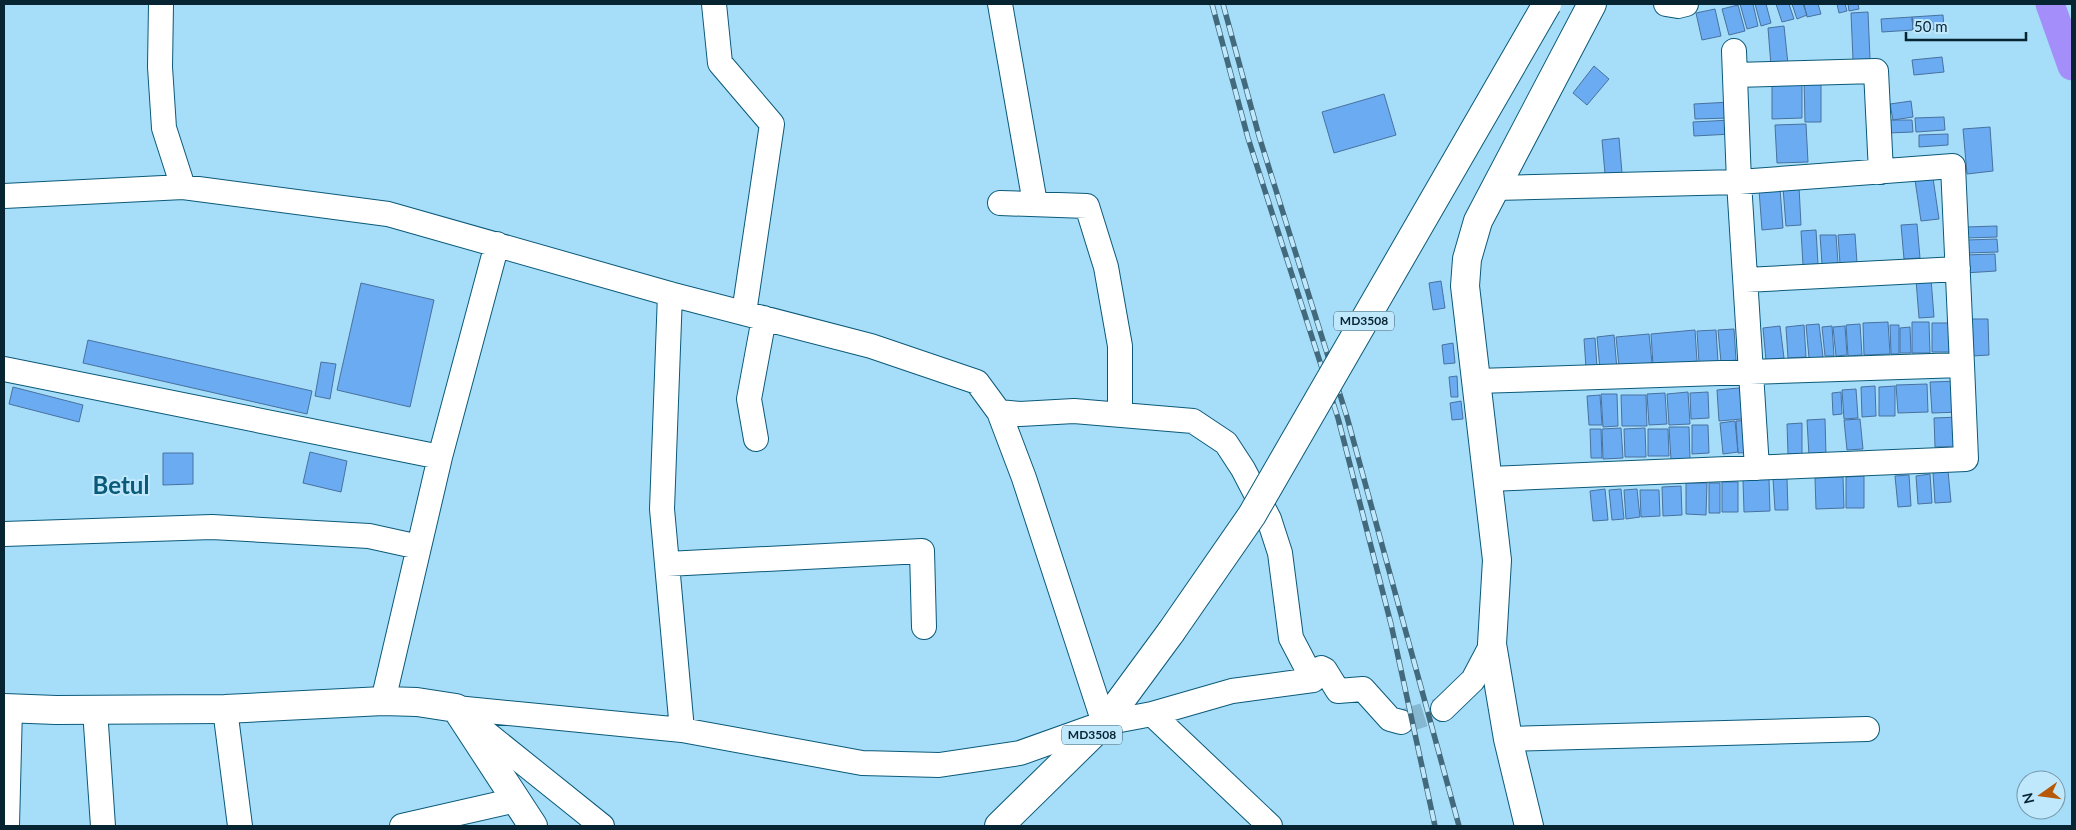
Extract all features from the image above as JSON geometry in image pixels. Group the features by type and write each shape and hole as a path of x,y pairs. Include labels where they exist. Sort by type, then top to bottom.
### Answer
{"main road":[{"name":"MD3508","path":"999,826 1104,723 1171,632 1252,515 1547,4"},
{"path":"1529,826 1508,739 1492,644 1497,560 1477,381 1467,319 1465,286 1467,259 1478,221 1592,4"},
{"path":"7,708 95,710 225,709 383,701 417,702 456,708 533,826"}],"street":[{"path":"162,4 160,66 164,128 183,187"},
{"path":"714,4 720,63 772,124 754,316 749,399 756,439"},
{"path":"1000,4 1036,203"},
{"path":"1666,4 1678,6 1686,4"},
{"path":"1734,51 1739,182 1757,468"},
{"path":"1735,75 1876,71 1881,172"},
{"path":"1489,480 1966,459 1954,166 1739,182 1495,188"},
{"path":"4,196 183,187 388,214 670,294 871,346 977,382 999,412 1024,478 1104,723"},
{"path":"1000,203 1087,206 1106,267 1120,346 1120,415"},
{"path":"383,701 440,456 497,244"},
{"path":"1746,280 1958,269"},
{"path":"670,294 662,509 682,730"},
{"path":"1477,381 1962,365"},
{"path":"4,370 440,456"},
{"path":"999,412 1020,414 1074,411 1193,421 1226,443 1243,469 1269,519 1280,553 1291,638 1313,680"},
{"path":"4,534 212,527 369,536 419,547"},
{"path":"667,564 922,551 924,627"},
{"path":"1443,710 1473,680 1492,644"},
{"path":"456,708 682,730 862,763 940,765 1020,752 1104,723 1152,714 1232,691 1313,680 1321,668 1325,670 1338,691 1363,689 1390,719 1401,722"},
{"path":"7,708 7,826"},
{"path":"456,708 602,826"},
{"path":"225,709 240,826"},
{"path":"95,710 103,826"},
{"path":"1152,714 1270,826"},
{"path":"1508,739 1867,729"},
{"path":"402,826 516,800"}],"building":[{"path":"1740,4 1753,4 1758,26 1747,29"},
{"path":"1755,4 1766,4 1771,23 1761,26"},
{"path":"1776,4 1789,4 1794,19 1782,22"},
{"path":"1792,4 1803,4 1807,15 1797,19"},
{"path":"1804,4 1818,4 1821,14 1807,17"},
{"path":"1837,4 1845,4 1847,11 1839,13"},
{"path":"1848,4 1858,4 1859,9 1849,11"},
{"path":"1738,5 1745,31 1729,35 1722,9"},
{"path":"1715,9 1721,36 1702,40 1696,13"},
{"path":"1868,12 1870,59 1853,60 1851,13"},
{"path":"1943,15 1944,29 1913,30 1912,17"},
{"path":"1912,17 1913,30 1882,32 1881,19"},
{"path":"1784,26 1788,64 1771,66 1768,28"},
{"path":"1942,57 1944,72 1914,75 1912,60"},
{"path":"1594,66 1609,79 1587,105 1573,93"},
{"path":"1772,79 1802,79 1802,118 1772,119"},
{"path":"1804,79 1821,79 1821,122 1805,122"},
{"path":"1384,94 1396,135 1334,153 1322,112"},
{"path":"1911,101 1913,117 1893,120 1890,104"},
{"path":"1731,102 1731,118 1695,119 1694,104"},
{"path":"1944,117 1945,130 1916,132 1915,118"},
{"path":"1731,120 1732,134 1694,136 1693,122"},
{"path":"1888,120 1912,120 1913,132 1888,133"},
{"path":"1806,124 1808,162 1777,163 1775,125"},
{"path":"1990,127 1993,171 1967,174 1963,129"},
{"path":"1948,134 1948,145 1919,147 1919,135"},
{"path":"1619,138 1622,173 1605,174 1602,140"},
{"path":"1933,178 1939,219 1921,221 1915,180"},
{"path":"1799,187 1801,225 1786,226 1783,188"},
{"path":"1780,189 1783,228 1762,230 1759,190"},
{"path":"1917,224 1920,258 1904,259 1901,225"},
{"path":"1997,226 1997,237 1966,238 1966,227"},
{"path":"1816,230 1818,264 1803,265 1801,231"},
{"path":"1855,234 1857,263 1840,264 1838,235"},
{"path":"1820,235 1836,235 1838,263 1822,264"},
{"path":"1997,239 1998,252 1967,253 1967,240"},
{"path":"1995,254 1996,271 1965,273 1964,255"},
{"path":"1931,279 1934,317 1919,318 1916,280"},
{"path":"1441,281 1445,308 1433,310 1429,283"},
{"path":"361,283 434,300 410,407 337,390"},
{"path":"1970,319 1988,319 1989,355 1972,356"},
{"path":"1888,322 1890,354 1864,355 1863,323"},
{"path":"1912,322 1929,322 1930,353 1912,353"},
{"path":"1932,323 1954,323 1954,352 1932,352"},
{"path":"1819,324 1823,357 1809,358 1806,325"},
{"path":"1860,324 1862,355 1848,356 1846,325"},
{"path":"1804,325 1806,357 1788,358 1786,327"},
{"path":"1890,325 1899,325 1899,354 1891,354"},
{"path":"1780,326 1784,358 1766,360 1763,328"},
{"path":"1832,326 1834,356 1825,356 1822,327"},
{"path":"1845,326 1847,355 1836,356 1833,327"},
{"path":"1910,327 1911,353 1900,353 1900,328"},
{"path":"1734,329 1736,360 1721,362 1718,330"},
{"path":"1695,330 1697,361 1653,365 1651,334"},
{"path":"1716,330 1718,362 1699,363 1697,331"},
{"path":"1649,334 1652,363 1619,366 1616,337"},
{"path":"1614,335 1617,369 1600,370 1597,337"},
{"path":"1595,338 1597,367 1586,368 1584,339"},
{"path":"88,340 312,391 307,414 83,363"},
{"path":"1453,343 1455,363 1444,364 1442,345"},
{"path":"321,362 336,364 330,399 315,396"},
{"path":"1457,376 1458,397 1451,397 1449,377"},
{"path":"1960,381 1961,412 1932,413 1930,382"},
{"path":"1927,384 1928,412 1898,413 1896,385"},
{"path":"1875,386 1876,416 1862,417 1861,387"},
{"path":"1895,386 1895,416 1879,416 1879,387"},
{"path":"13,387 83,405 79,422 9,404"},
{"path":"1750,387 1752,418 1719,421 1717,390"},
{"path":"1856,389 1858,418 1844,419 1842,390"},
{"path":"1688,392 1690,424 1669,425 1667,394"},
{"path":"1708,392 1709,418 1691,419 1690,393"},
{"path":"1841,392 1842,414 1833,415 1832,393"},
{"path":"1665,393 1667,424 1649,425 1647,394"},
{"path":"1601,394 1617,394 1618,426 1603,427"},
{"path":"1600,395 1602,425 1589,425 1587,396"},
{"path":"1621,395 1646,395 1647,426 1622,426"},
{"path":"1461,401 1463,419 1452,420 1450,403"},
{"path":"1959,417 1960,446 1935,447 1934,418"},
{"path":"1825,419 1826,455 1809,456 1807,420"},
{"path":"1860,419 1863,449 1847,450 1844,420"},
{"path":"1753,420 1755,452 1738,453 1736,421"},
{"path":"1735,421 1738,452 1723,454 1720,423"},
{"path":"1802,423 1802,454 1788,454 1787,424"},
{"path":"1692,425 1708,425 1709,453 1692,454"},
{"path":"1669,427 1689,427 1690,460 1671,460"},
{"path":"1621,428 1623,458 1603,459 1602,429"},
{"path":"1645,428 1646,457 1625,457 1624,429"},
{"path":"1590,429 1601,429 1602,458 1591,458"},
{"path":"1648,429 1668,429 1669,456 1648,456"},
{"path":"310,452 347,461 341,492 303,483"},
{"path":"163,453 193,453 193,484 163,485"},
{"path":"1948,471 1951,502 1935,503 1933,473"},
{"path":"1930,474 1932,503 1918,504 1916,476"},
{"path":"1909,475 1911,506 1898,507 1895,476"},
{"path":"1864,476 1864,508 1846,508 1846,477"},
{"path":"1843,477 1844,508 1816,509 1815,478"},
{"path":"1787,478 1788,510 1775,510 1773,479"},
{"path":"1769,479 1770,511 1744,512 1743,480"},
{"path":"1722,482 1738,482 1738,512 1722,512"},
{"path":"1686,483 1707,483 1706,515 1686,514"},
{"path":"1709,483 1720,483 1720,513 1709,513"},
{"path":"1681,486 1682,515 1663,516 1662,487"},
{"path":"1605,489 1608,520 1593,521 1590,491"},
{"path":"1621,489 1624,519 1612,520 1609,490"},
{"path":"1637,489 1640,517 1626,519 1624,490"},
{"path":"1640,490 1659,490 1660,516 1641,517"}],"waterway":[{"path":"2050,4 2072,66"}],"tunnel":[{"path":"1401,722 1443,709"}],"railway":[{"path":"1212,4 1248,138 1338,418 1391,624 1435,826"},
{"path":"1223,4 1259,136 1347,417 1459,826"}],"district":[{"name":"Betul","path":"121,486"}]}
